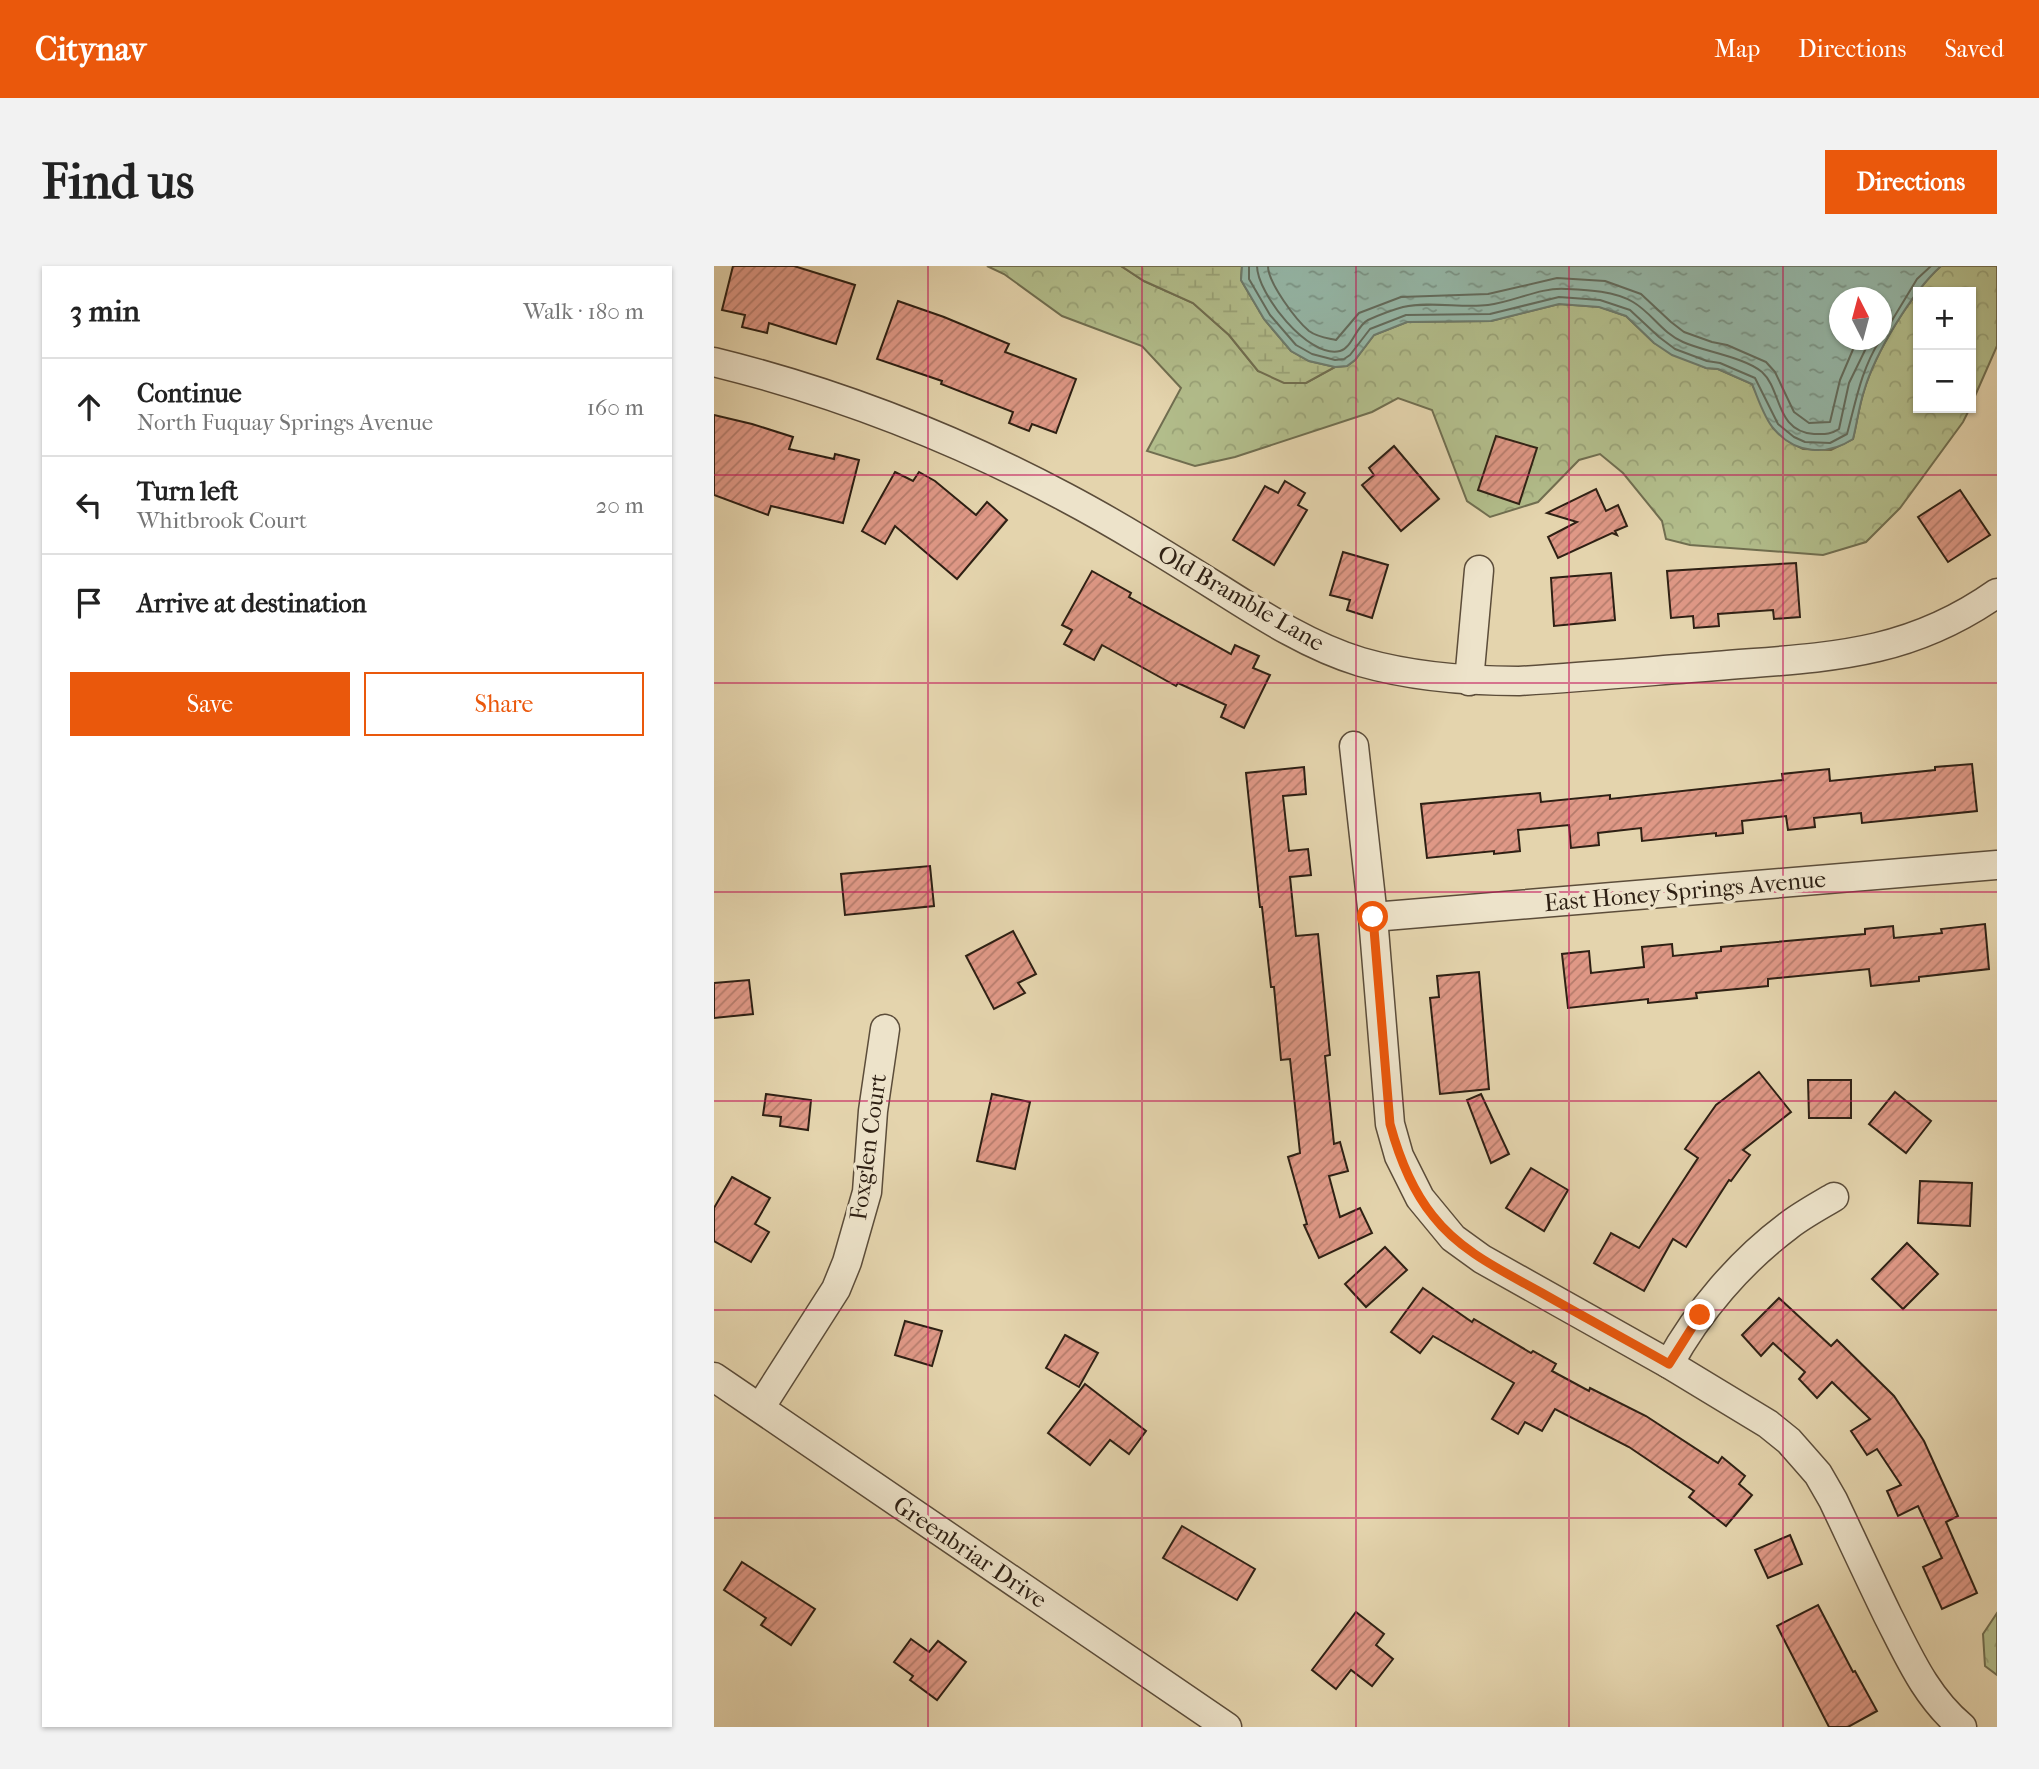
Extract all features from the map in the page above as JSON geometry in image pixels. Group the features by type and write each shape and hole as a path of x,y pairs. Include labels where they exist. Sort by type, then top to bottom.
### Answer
{"street":[{"name":"Old Bramble Lane","path":"714,362 814,390 933,434 1078,504 1269,620 1360,662 1416,674 1469,681 1570,678 1844,655 1913,638 1964,614 1997,593"},
{"path":"1469,681 1479,570"},
{"path":"1354,746 1373,917 1390,1124 1399,1156 1420,1198 1453,1238 1482,1259 1669,1364 1768,1424 1789,1441 1818,1474 1833,1500 1928,1693 1942,1710 1962,1727"},
{"name":"East Honey Springs Avenue","path":"1373,917 1997,865"},
{"name":"Foxglen Court","path":"760,1408 836,1289 847,1262 867,1192 873,1111 885,1029"},
{"path":"1669,1364 1694,1323 1770,1240 1790,1224 1834,1197"},
{"name":"Greenbriar Drive","path":"714,1377 1227,1727"}],"green space":[{"path":"987,266 1121,266 1144,281 1193,303 1229,335 1258,371 1306,383 1335,367 1347,366 1374,335 1407,322 1491,321 1559,304 1600,307 1626,316 1654,343 1706,368 1718,369 1752,384 1773,428 1791,443 1803,449 1831,450 1853,439 1869,376 1882,350 1892,350 1892,332 1913,298 1913,413 1968,413 1900,508 1866,542 1823,555 1690,545 1666,539 1662,521 1623,473 1600,454 1579,460 1538,502 1490,517 1467,501 1432,410 1398,398 1372,412 1235,457 1195,466 1147,451 1181,388 1142,346 1062,316 1004,274"},
{"path":"1121,266 1242,266 1241,280 1264,319 1291,351 1309,361 1335,367 1306,383 1284,383 1258,371 1229,335 1193,303 1144,281"},
{"path":"1941,266 1997,266 1997,346 1976,394 1976,287 1921,287"},
{"path":"1997,1613 1997,1675 1985,1666 1983,1634"}],"water":[{"path":"1242,266 1941,266 1921,287 1913,287 1913,298 1892,332 1892,287 1829,287 1829,350 1882,350 1862,397 1853,439 1822,450 1801,448 1782,437 1767,419 1752,384 1718,369 1706,368 1672,355 1654,343 1626,316 1599,307 1559,304 1491,321 1407,322 1374,335 1355,360 1347,366 1335,367 1309,361 1291,351 1264,319 1241,280"}],"building":[{"path":"733,266 794,266 855,285 836,344 769,323 767,333 742,327 745,315 722,310"},
{"path":"898,301 1009,344 1005,352 1076,379 1056,433 1032,424 1029,431 1009,423 1013,412 941,384 942,381 877,359"},
{"path":"714,415 793,437 789,449 834,459 835,454 859,460 843,523 771,506 768,515 714,495"},
{"path":"1496,436 1537,448 1519,504 1478,490"},
{"path":"1394,446 1439,499 1401,531 1362,485 1374,475 1369,468"},
{"path":"895,472 913,481 919,472 935,481 976,515 987,502 1007,520 957,579 895,526 885,544 862,531"},
{"path":"1285,481 1305,493 1298,505 1307,510 1274,565 1233,540 1265,486 1278,493"},
{"path":"1596,489 1606,511 1618,505 1627,526 1615,531 1617,535 1612,533 1558,558 1548,537 1577,522 1547,513"},
{"path":"1960,490 1990,535 1948,562 1918,517"},
{"path":"1343,552 1388,565 1372,618 1347,610 1350,600 1330,595"},
{"path":"1796,563 1800,617 1774,619 1773,610 1718,614 1719,626 1694,628 1693,616 1671,618 1667,571"},
{"path":"1092,571 1131,593 1129,597 1231,654 1235,645 1259,656 1253,668 1270,675 1244,728 1221,717 1226,705 1178,683 1176,686 1102,645 1094,660 1064,644 1072,630 1062,625"},
{"path":"1611,573 1615,620 1554,626 1551,578"},
{"path":"1972,764 1977,811 1862,823 1861,813 1814,818 1815,827 1788,830 1786,816 1742,821 1743,833 1716,836 1716,833 1642,841 1641,828 1598,833 1599,845 1571,848 1569,825 1518,830 1520,851 1427,858 1421,804 1540,793 1541,802 1610,795 1610,799 1783,780 1782,774 1829,769 1830,781"},
{"path":"1304,767 1306,794 1283,796 1289,851 1308,849 1311,875 1290,877 1296,936 1318,934 1330,1055 1325,1056 1334,1144 1340,1142 1348,1171 1329,1176 1340,1217 1360,1208 1372,1233 1319,1258 1304,1225 1307,1224 1288,1157 1300,1153 1290,1059 1281,1060 1274,987 1271,987 1260,907 1246,773"},
{"path":"930,866 934,906 845,915 841,874"},
{"path":"1985,924 1989,969 1871,986 1869,969 1768,979 1768,986 1696,993 1697,998 1648,1003 1648,999 1568,1008 1562,954 1589,951 1591,973 1644,967 1642,947 1672,944 1673,956 1721,951 1721,947 1865,934 1865,929 1893,926 1894,938 1942,933 1941,929"},
{"path":"1013,931 1036,974 1018,983 1025,993 994,1009 966,956"},
{"path":"1479,972 1489,1089 1440,1094 1430,998 1439,997 1437,976"},
{"path":"749,980 753,1014 714,1018 714,983"},
{"path":"1759,1072 1791,1112 1743,1150 1750,1155 1731,1181 1729,1180 1686,1247 1673,1239 1644,1291 1594,1263 1611,1233 1639,1248 1698,1158 1685,1149 1716,1105"},
{"path":"1808,1080 1851,1080 1851,1118 1809,1118"},
{"path":"1895,1092 1931,1121 1906,1153 1869,1124"},
{"path":"766,1094 811,1100 808,1130 780,1126 781,1117 763,1115"},
{"path":"992,1094 1030,1102 1015,1169 977,1161"},
{"path":"1481,1094 1509,1154 1491,1163 1467,1100"},
{"path":"1531,1168 1568,1190 1544,1231 1506,1208"},
{"path":"732,1177 770,1198 755,1224 769,1232 751,1262 714,1241 714,1208"},
{"path":"1920,1181 1972,1183 1970,1226 1918,1223"},
{"path":"1907,1243 1938,1274 1903,1309 1872,1279"},
{"path":"1385,1247 1407,1270 1366,1307 1345,1284"},
{"path":"1423,1288 1472,1322 1474,1319 1531,1353 1533,1351 1556,1364 1552,1371 1646,1416 1718,1463 1722,1457 1745,1476 1739,1484 1752,1495 1726,1526 1689,1497 1694,1491 1629,1447 1555,1409 1542,1431 1525,1422 1518,1434 1492,1419 1514,1383 1433,1336 1420,1353 1391,1332"},
{"path":"1779,1298 1831,1346 1837,1340 1894,1396 1924,1441 1958,1516 1946,1522 1977,1593 1942,1609 1923,1567 1942,1558 1918,1506 1898,1516 1887,1491 1901,1485 1877,1449 1867,1455 1851,1431 1870,1419 1832,1382 1817,1398 1799,1379 1805,1372 1773,1343 1761,1356 1742,1335"},
{"path":"905,1321 942,1331 932,1366 895,1355"},
{"path":"1065,1335 1098,1353 1079,1387 1046,1368"},
{"path":"1085,1384 1146,1431 1129,1454 1110,1440 1090,1465 1048,1433"},
{"path":"1182,1526 1255,1569 1237,1600 1163,1558"},
{"path":"1790,1535 1802,1564 1768,1578 1755,1550"},
{"path":"742,1562 815,1609 791,1645 761,1625 766,1618 724,1590"},
{"path":"1818,1605 1877,1711 1848,1727 1829,1727 1777,1626"},
{"path":"1356,1612 1384,1634 1376,1645 1393,1659 1372,1686 1351,1670 1336,1689 1312,1670"},
{"path":"911,1639 929,1652 938,1641 966,1662 937,1700 910,1680 913,1676 894,1662"}],"route":[{"path":"1373,917 1390,1124 1408,1176 1433,1217 1453,1238 1482,1259 1669,1364 1700,1315"}]}
